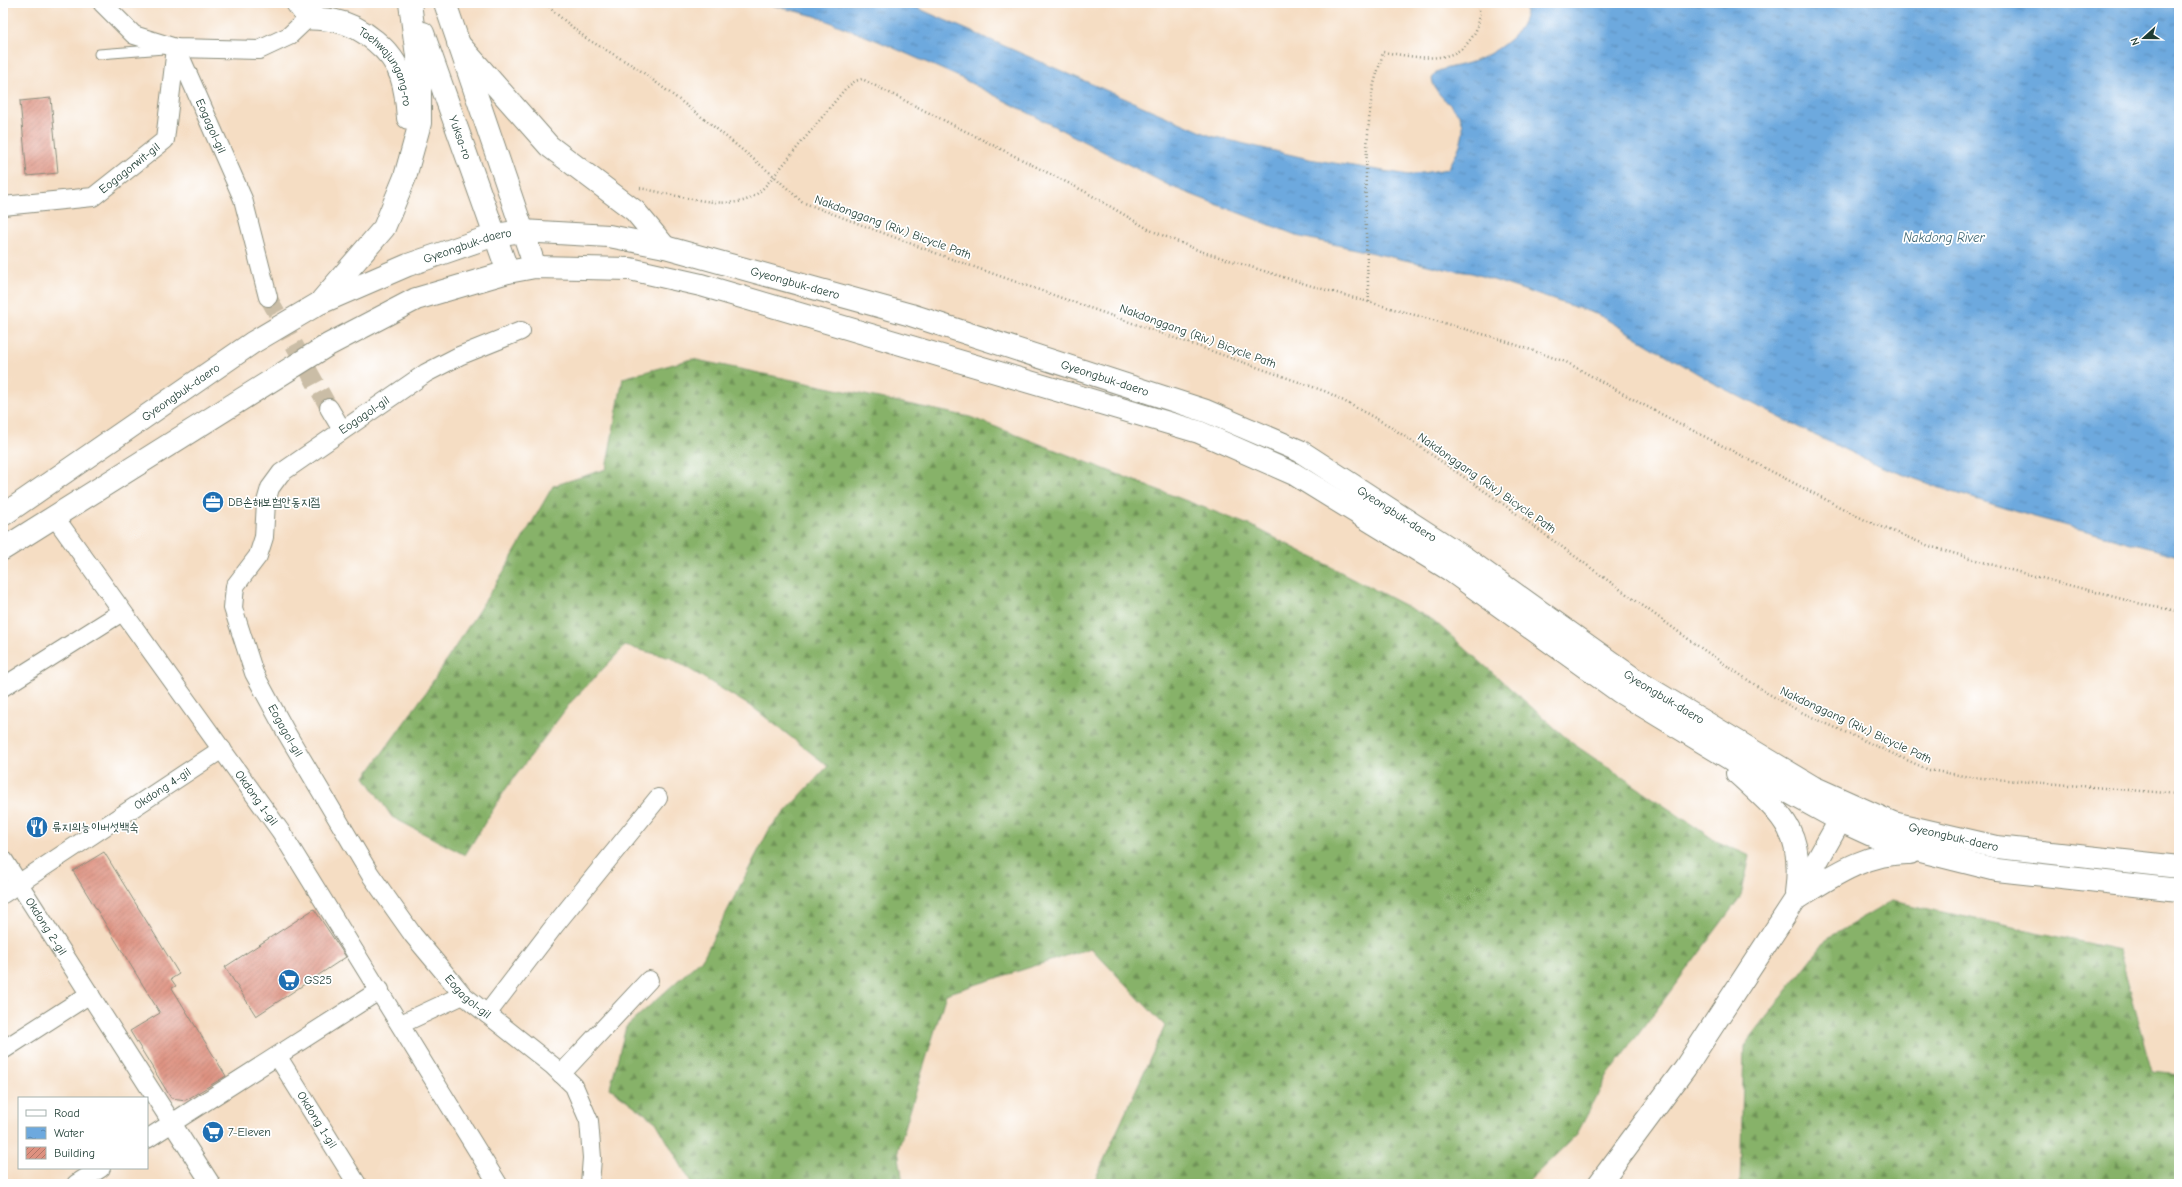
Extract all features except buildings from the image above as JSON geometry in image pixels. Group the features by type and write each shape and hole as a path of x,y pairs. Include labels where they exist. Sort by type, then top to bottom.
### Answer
{"street":[{"path":"102,3 134,34 176,48 222,51 259,50 289,36 303,10"},
{"path":"318,304 384,228 405,177 420,123 420,79 411,3"},
{"name":"Yuksa-ro","path":"411,3 508,272"},
{"path":"445,3 534,267"},
{"name":"Taehwajungang-ro","path":"303,10 337,21 363,32 386,52 401,75 406,95 409,121 405,177"},
{"path":"458,43 549,146 635,211 665,246"},
{"name":"Eogagorwit-gil","path":"3,206 93,197 165,140 176,48"},
{"name":"Eogagol-gil","path":"176,48 243,198 268,297"},
{"name":"Gyeongbuk-daero","path":"3,515 252,344 318,304 408,265 495,234 522,231 608,236 665,246 911,315 1206,411 1300,451 1465,558 1637,682 1813,787 1889,843 1997,870 2179,890"},
{"name":"Gyeongbuk-daero","path":"3,549 328,345 416,299 508,272 534,267 630,269 701,285 1199,432 1294,474 1450,570 1620,692 1707,744 1845,812 1997,847 2179,866"},
{"name":"Eogagol-gil","path":"521,331 459,356 426,373 281,473 270,488 266,502 264,537 258,556 234,586 233,608 254,673 287,734 370,874 413,935 463,995 574,1086 589,1121 592,1158 590,1184"},
{"path":"329,408 342,430"},
{"name":"Okdong 1-gil","path":"54,516 281,832 401,1024 498,1184"},
{"path":"3,687 122,612"},
{"path":"1707,744 1777,810 1793,835 1797,855 1798,878 1795,900"},
{"name":"Okdong 4-gil","path":"3,894 222,750"},
{"path":"487,1014 555,925 658,798"},
{"path":"1599,1184 1685,1068 1795,900 1845,812"},
{"path":"1795,900 1841,872 1874,856 1896,853 1932,854"},
{"name":"Okdong 2-gil","path":"3,859 211,1184"},
{"path":"561,1074 649,980"},
{"path":"148,1138 278,1057 380,990"},
{"path":"3,1050 90,994"},
{"path":"401,1024 463,995"},
{"name":"Okdong 1-gil","path":"278,1057 357,1184"},
{"path":"76,1184 99,1169"}],"lane":[{"path":"99,54 176,48"}],"path":[{"name":"Nakdonggang (Riv.) Bicycle Path","path":"547,3 553,11 587,39 637,68 774,176 802,202 946,257 1328,392 1388,425 1480,488 1698,646 1767,693 1803,713 1929,770 1970,777 2179,794"},
{"path":"1369,302 1365,230 1366,163 1373,92 1383,52 1436,58 1453,54 1466,47 1477,31 1480,15 1478,3"},
{"path":"639,188 726,203 746,200 763,189 845,89 855,81 862,79 1084,191 1150,230 1200,251 1369,302 1494,337 1566,362 1640,403 1864,520 1929,546 2126,600 2179,611"}],"green space":[{"path":"692,359 970,417 1254,527 1433,620 1572,743 1716,841 1750,856 1741,896 1608,1075 1577,1134 1526,1184 1093,1184 1165,1026 1091,948 946,994 898,1150 903,1184 692,1184 656,1122 610,1088 626,1027 703,958 770,828 828,766 755,709 671,658 625,646 571,702 505,790 465,855 392,817 365,777 424,695 501,576 553,486 606,469 623,378"},
{"path":"1892,901 2119,950 2153,1072 2179,1075 2179,1184 1740,1184 1744,1046 1828,938"}],"water":[{"name":"Nakdong River","path":"763,3 897,3 917,8 1211,136 1309,159 1409,175 1448,169 1459,148 1463,132 1461,117 1441,96 1433,84 1432,79 1436,72 1477,60 1503,45 1518,31 1523,22 1526,13 1526,3 2179,3 2179,556 2031,516 1943,489 1877,465 1808,432 1717,385 1599,315 1472,273 1450,270 1301,237 1172,187 957,76 878,41 815,16"}],"tunnel":[{"path":"268,297 329,408"}],"place":[{"name":"DB손해보험안동지점","path":"213,502"},
{"name":"류지의능이버섯백숙","path":"37,827"},
{"name":"GS25","path":"289,980"},
{"name":"7-Eleven","path":"213,1132"}]}
